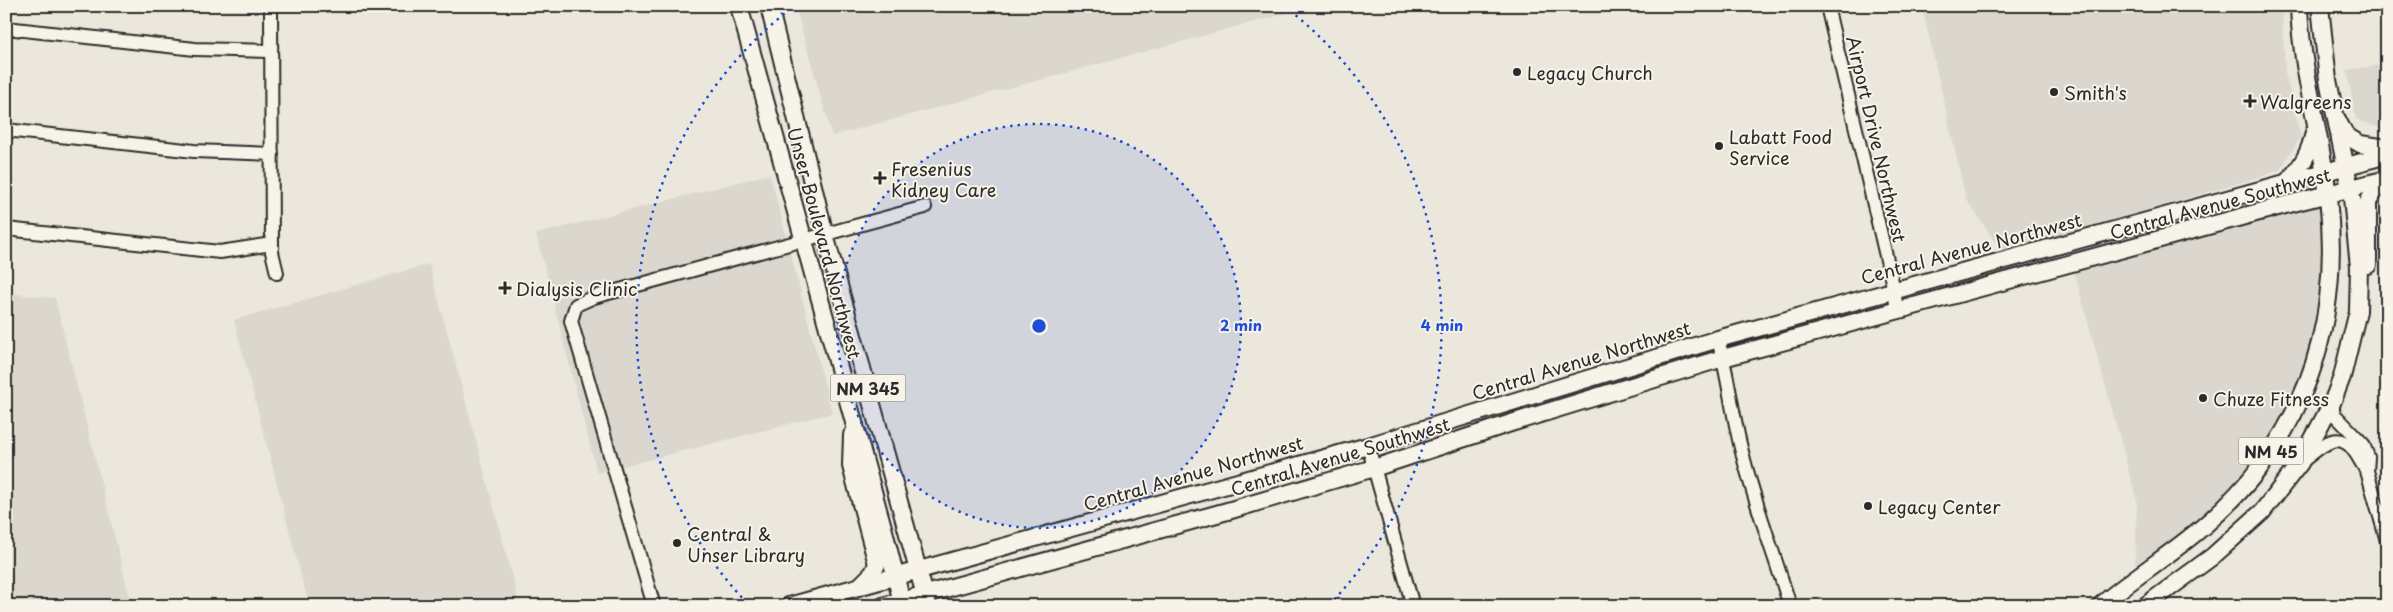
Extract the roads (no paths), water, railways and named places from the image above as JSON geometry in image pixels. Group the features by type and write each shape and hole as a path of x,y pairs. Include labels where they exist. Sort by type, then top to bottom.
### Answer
{"main road":[{"name":"Unser Boulevard Northwest","path":"739,6 896,577"},
{"name":"Unser Boulevard Northwest","path":"769,6 825,235 919,571"},
{"path":"2299,11 2320,12"},
{"name":"NM 45","path":"2100,606 2205,526 2226,505 2248,482 2284,432 2301,401 2324,332 2330,256 2328,194 2299,11"},
{"name":"NM 45","path":"2146,606 2238,535 2262,512 2300,462 2332,403 2342,377 2358,311 2359,267 2349,189 2333,111 2320,12"},
{"path":"2333,111 2344,135 2360,144 2387,148"},
{"path":"2288,182 2310,151 2316,127"},
{"name":"Central Avenue Northwest","path":"789,606 1368,446 1718,339 2344,166 2387,156"},
{"path":"2358,311 2367,284 2368,202 2374,192 2387,180"},
{"name":"Central Avenue Southwest","path":"882,606 926,600 1374,468 1511,423 1723,358 2328,194 2387,180"},
{"path":"1814,312 1818,332"},
{"path":"853,418 851,466 877,564 873,572 859,588"},
{"name":"NM 345","path":"919,571 926,600"},
{"name":"NM 345","path":"896,577 902,603"}],"street":[{"path":"271,6 272,244 277,273"},
{"name":"Airport Drive Northwest","path":"1827,6 1894,290 1897,310"},
{"path":"6,28 195,49 271,51"},
{"path":"6,130 194,151 272,154"},
{"path":"654,606 572,321 576,305 594,297 803,242 925,207"},
{"path":"6,229 220,252 272,244"},
{"path":"1718,339 1734,418 1758,512 1767,529 1790,606"},
{"path":"2332,403 2334,414 2363,444 2368,457 2367,471"},
{"path":"2300,462 2326,442 2340,440 2350,446 2367,471 2387,541"},
{"path":"1368,446 1413,606"}],"place":[{"name":"Legacy Church","path":"1517,72"},
{"name":"Smith's","path":"2054,92"},
{"name":"Walgreens","path":"2250,101"},
{"name":"Labatt Food Service","path":"1719,146"},
{"name":"Fresenius Kidney Care","path":"880,178"},
{"name":"Dialysis Clinic","path":"505,288"},
{"name":"Chuze Fitness","path":"2203,398"},
{"name":"Legacy Center","path":"1868,506"},
{"name":"Central & Unser Library","path":"677,543"}]}
